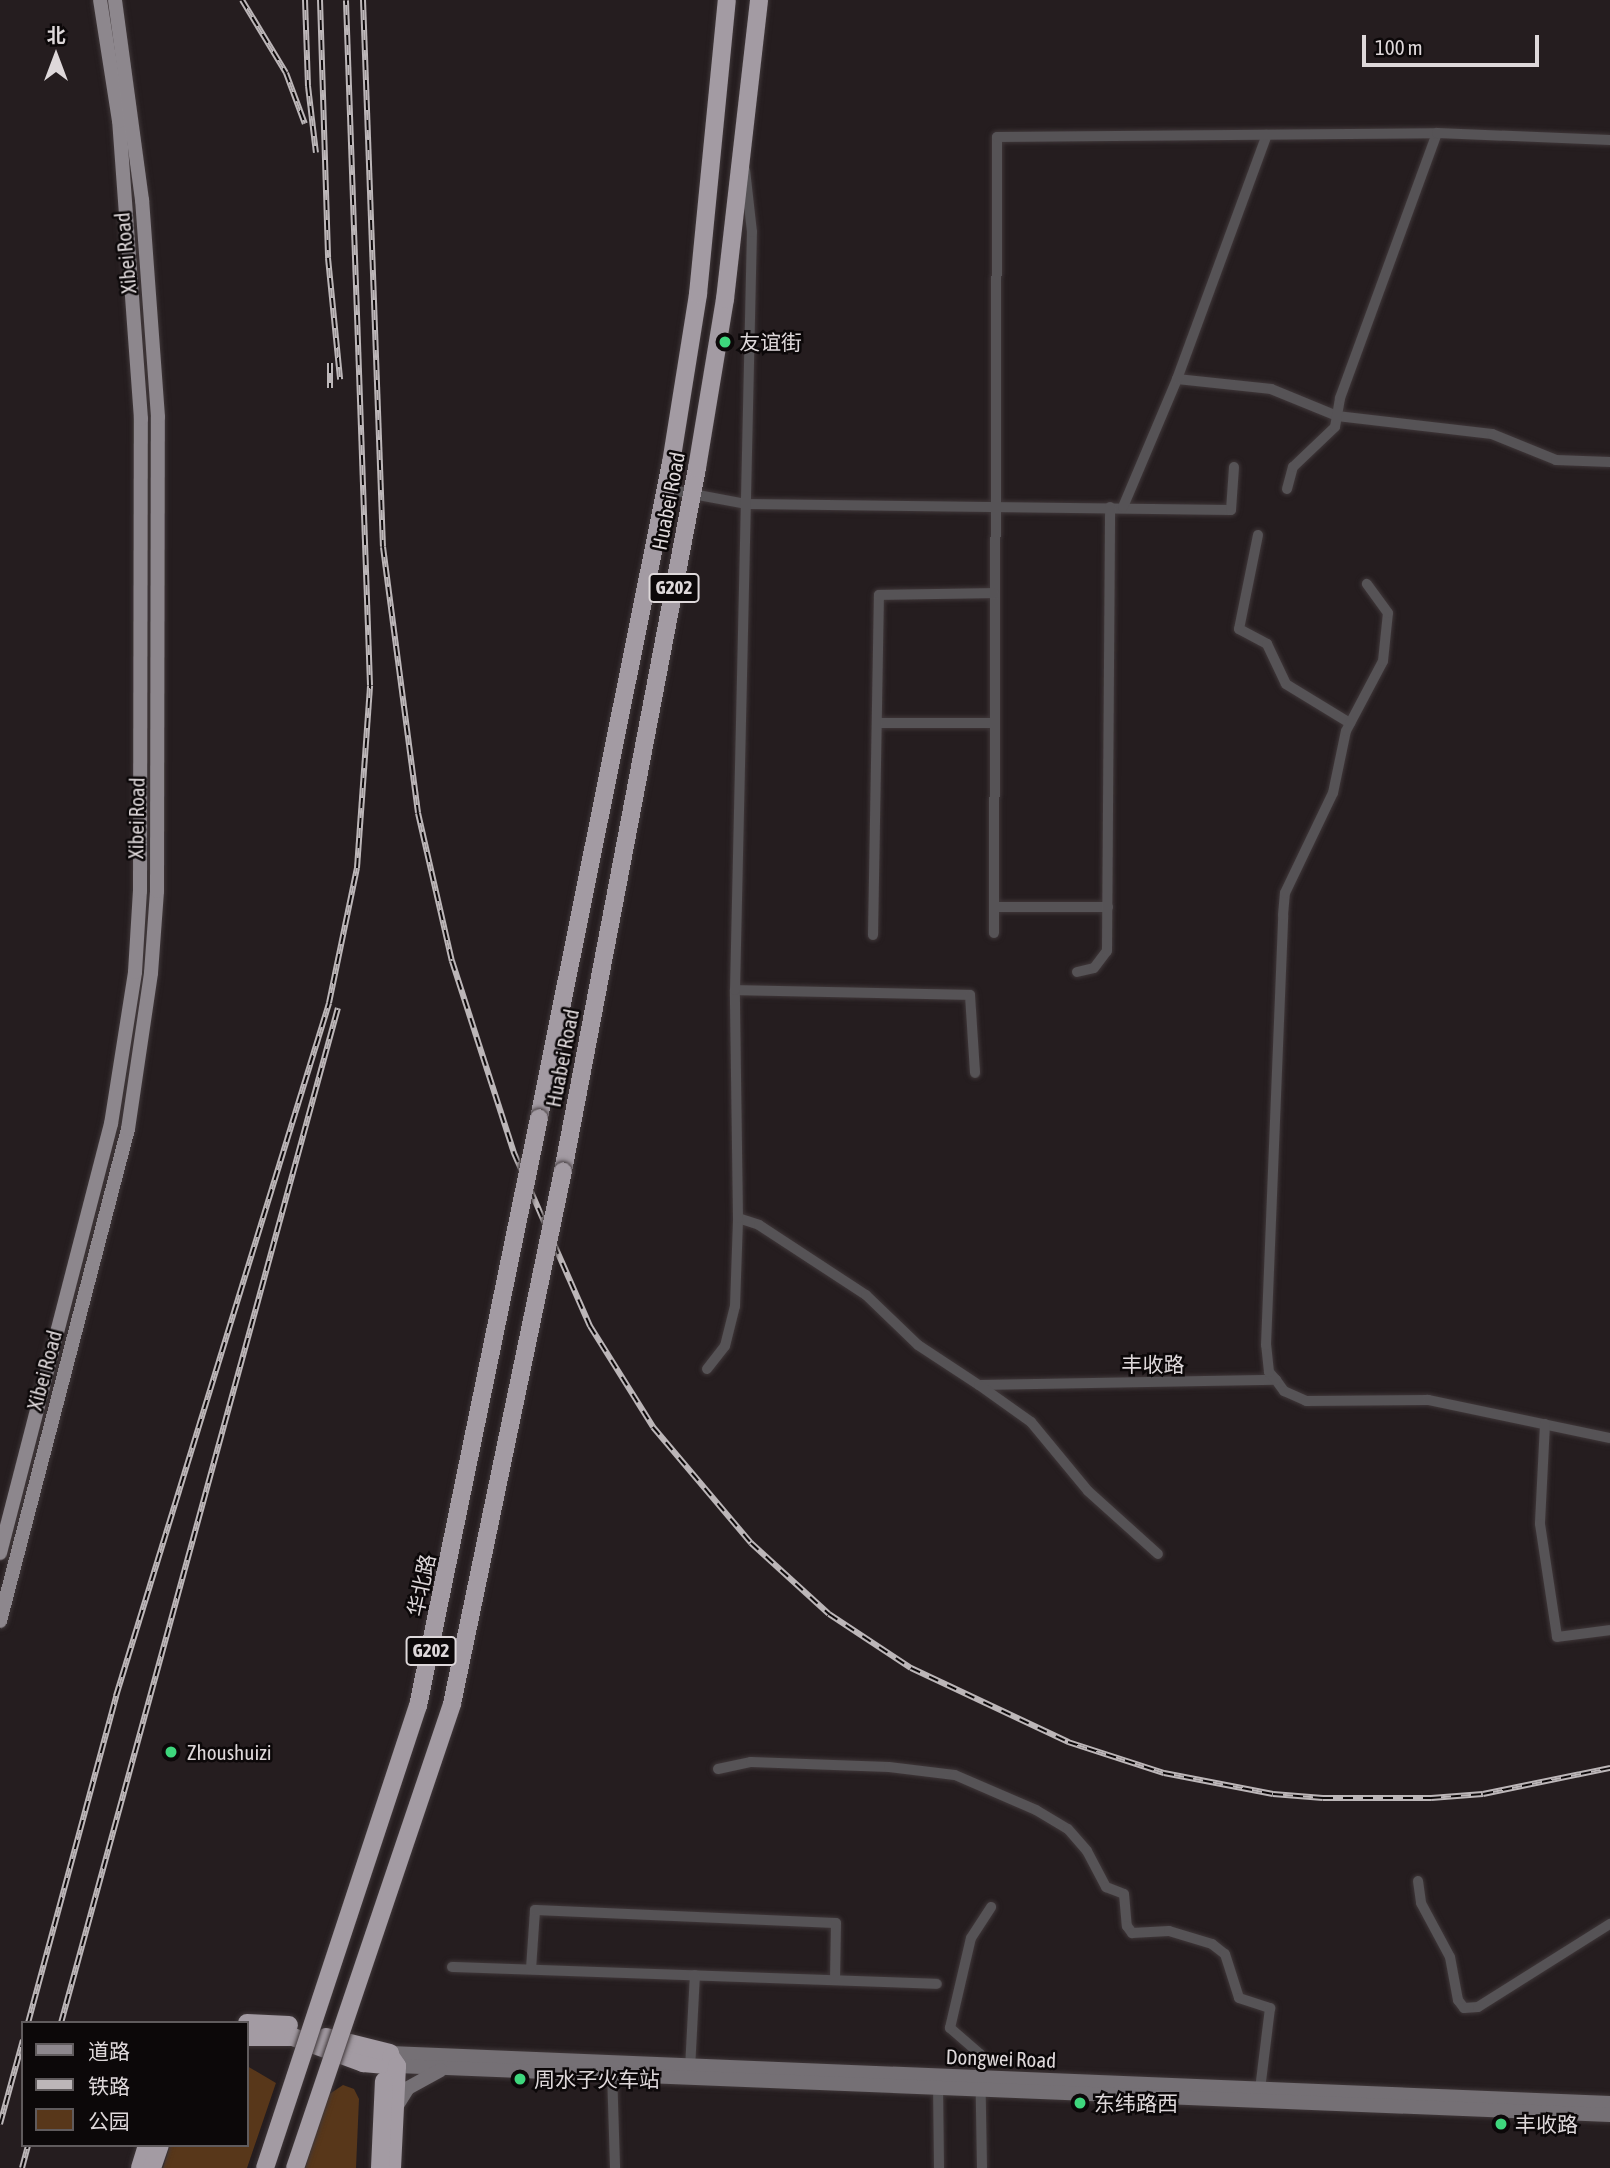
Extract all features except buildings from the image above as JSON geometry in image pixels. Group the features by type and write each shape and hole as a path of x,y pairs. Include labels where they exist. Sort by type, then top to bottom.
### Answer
{"highway":[{"name":"Huabei Road","path":"539,1118 666,489 698,294 727,0"},
{"name":"Huabei Road","path":"295,2168 452,1704 564,1171 692,494 725,299 759,0"},
{"name":"华北路","path":"265,2168 418,1706 539,1118"},
{"path":"248,2023 280,2023 365,2050 390,2062"},
{"path":"248,2037 293,2037 346,2058 390,2062"},
{"path":"346,2058 369,2077 389,2109 380,2168"},
{"path":"390,2062 392,2168"},
{"path":"140,2168 146,2147"},
{"path":"152,2168 159,2147"}],"main road":[{"name":"Xibei Road","path":"0,1553 111,1124 126,1049 138,932 142,419 118,121 100,0"},
{"name":"Xibei Road","path":"0,1620 128,1129 151,973 156,891 158,430 142,200 115,0"},
{"name":"Dongwei Road","path":"390,2062 938,2082 1610,2115"},
{"name":"Dongwei Road","path":"390,2062 445,2068 612,2069"},
{"path":"389,2109 408,2088 445,2068"},
{"name":"Dongwei Road","path":"981,2084 1260,2089 1610,2104"}],"street":[{"path":"1287,489 1293,467 1335,427 1437,133"},
{"path":"994,933 997,137 1437,133 1610,140"},
{"path":"1123,508 1178,379 1267,135"},
{"path":"707,1369 724,1346 735,1306 738,1218 735,990 752,232 743,153"},
{"path":"1178,379 1271,389 1337,416 1492,434 1556,460 1610,462"},
{"path":"666,489 746,503 1231,510 1234,467"},
{"path":"1077,972 1094,968 1107,951 1110,508"},
{"path":"1258,535 1239,629 1267,645 1286,684 1350,723"},
{"path":"1367,584 1383,600 1390,631 1383,661 1350,723 1333,793 1285,893 1267,1332 1269,1372 1284,1391 1306,1401 1428,1400 1610,1437"},
{"path":"873,935 879,595 994,593"},
{"path":"877,723 994,723"},
{"path":"994,907 1108,907"},
{"path":"735,990 970,995 975,1073"},
{"path":"738,1218 759,1225 866,1295 918,1345 1031,1422 1088,1491 1158,1554"},
{"name":"丰收路","path":"979,1385 1276,1380"},
{"path":"1545,1424 1540,1524 1557,1637 1610,1630"},
{"path":"718,1769 751,1762 955,1775 1036,1810 1068,1829 1087,1851 1106,1887 1124,1894 1127,1926 1132,1933 1169,1931 1212,1944 1225,1954 1239,1998 1270,2008 1260,2089"},
{"path":"1418,1881 1421,1903 1450,1957 1458,2000 1464,2008 1478,2007 1610,1924"},
{"path":"982,2168 980,2054 950,2028 971,1938 991,1907"},
{"path":"531,1969 535,1910 836,1923 835,1980"},
{"path":"452,1966 937,1984"},
{"path":"690,2072 695,1975"},
{"path":"612,2069 615,2168"},
{"path":"938,2082 939,2168"}],"green space":[{"path":"248,2067 276,2083 247,2168 163,2168 169,2147 248,2147"},
{"path":"343,2085 354,2089 359,2099 356,2168 305,2168 328,2095"}],"railway":[{"path":"242,0 286,73 305,124"},
{"path":"305,0 308,86 316,153"},
{"path":"320,0 328,258 340,379"},
{"path":"29,2021 116,1696 329,1003 357,868 370,685 346,0"},
{"path":"363,0 383,547 418,813 452,961 514,1153 590,1326 653,1427 751,1543 829,1614 911,1668 1068,1742 1164,1773 1273,1794 1323,1798 1431,1798 1483,1794 1610,1768"},
{"path":"330,363 330,388"},
{"path":"62,2021 338,1008"},
{"path":"0,2124 21,2047"},
{"path":"22,2168 27,2147"}],"place":[{"name":"友谊街","path":"725,342"},
{"name":"Zhoushuizi","path":"171,1752"},
{"name":"周水子火车站","path":"520,2079"},
{"name":"东纬路西","path":"1080,2103"},
{"name":"丰收路","path":"1501,2124"}]}
